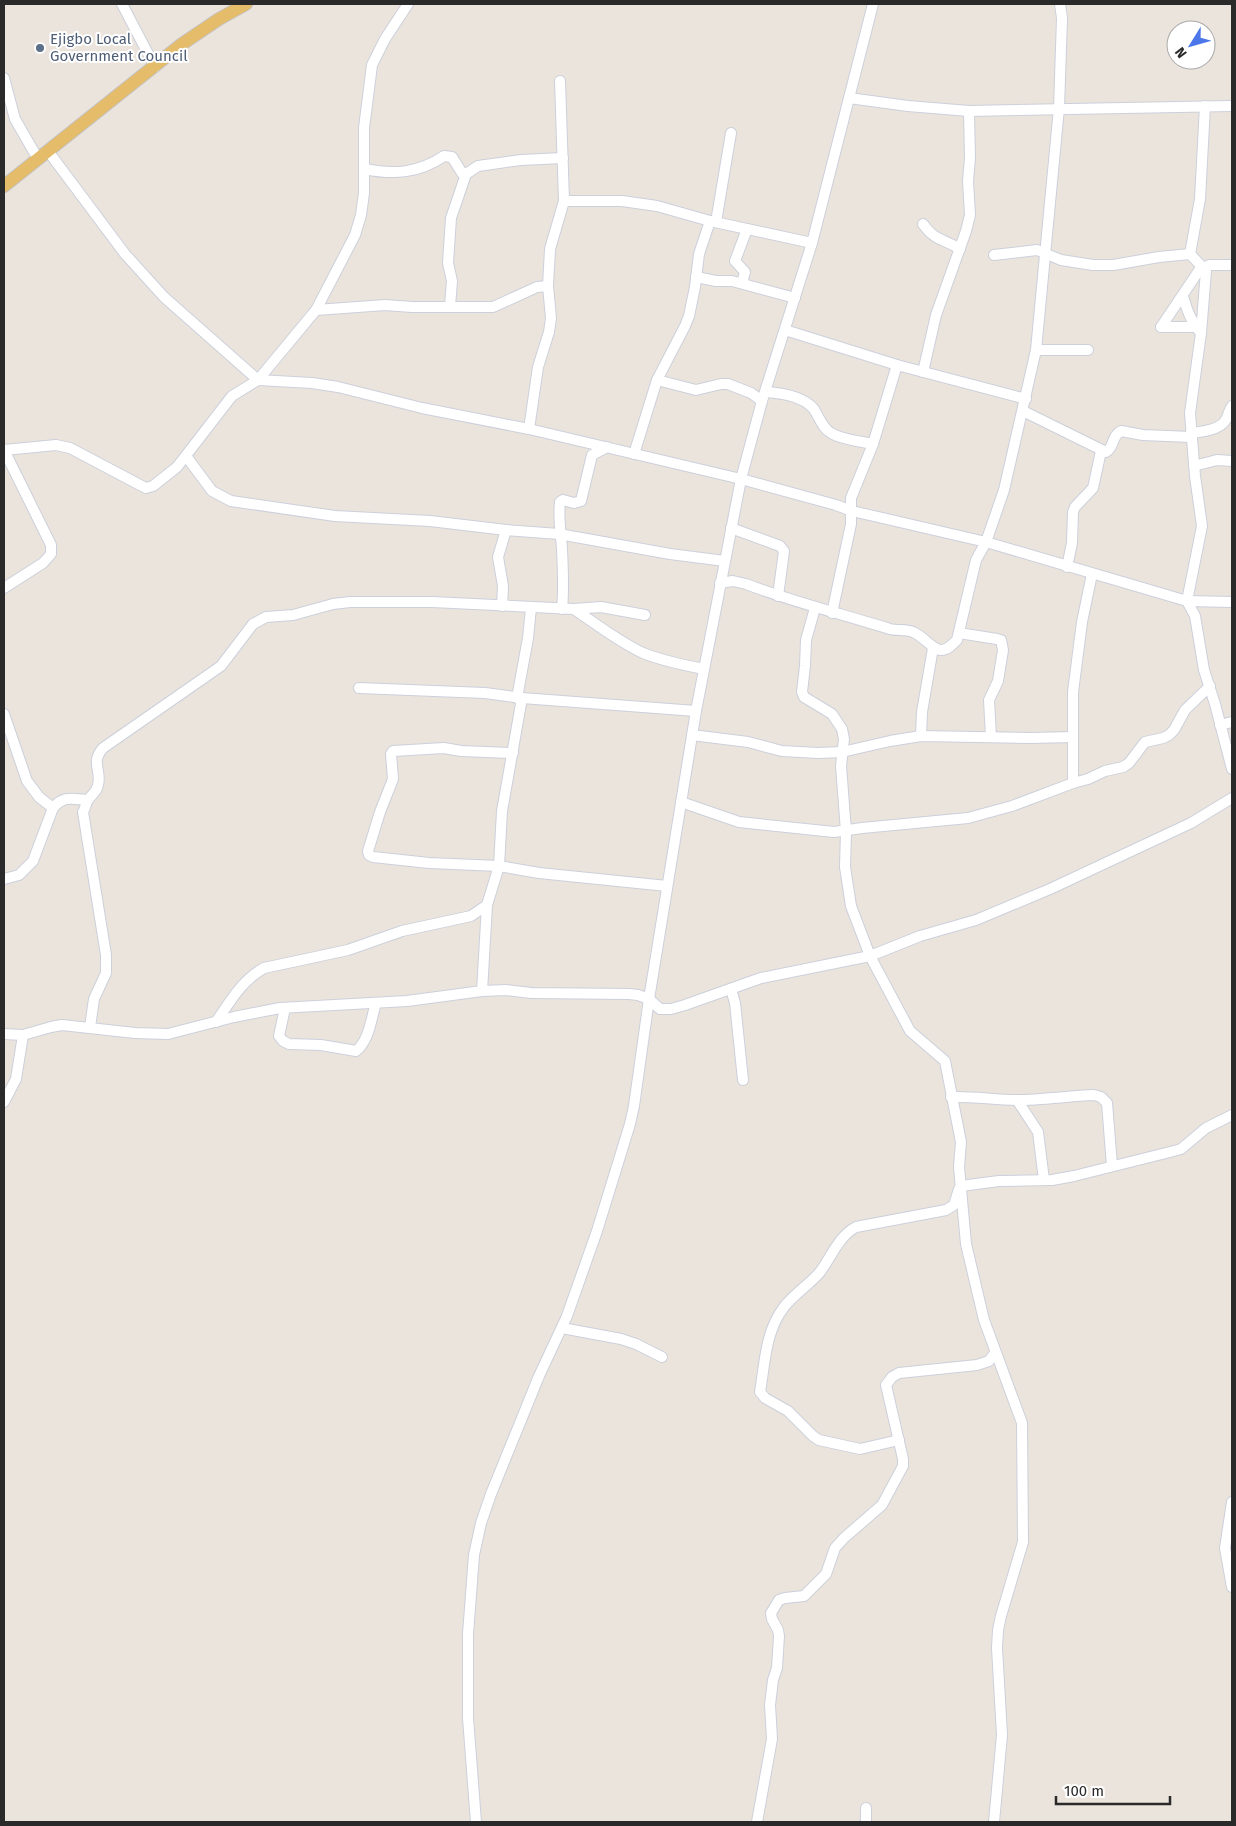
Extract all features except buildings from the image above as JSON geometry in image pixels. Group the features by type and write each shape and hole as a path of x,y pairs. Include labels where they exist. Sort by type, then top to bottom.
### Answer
{"main road":[{"path":"4,186 182,44 238,6"}],"street":[{"path":"122,4 155,67"},
{"path":"4,588 43,563 51,554 51,545 4,450 56,445 70,448 146,488 153,486 178,467 232,396 258,380 316,310 355,235 361,215 365,169 364,128 372,66 377,54 408,4"},
{"path":"476,1822 468,1718 468,1634 474,1555 481,1524 491,1494 539,1376 562,1328 597,1231 630,1124 696,711 741,479 764,396 812,243 873,4"},
{"path":"720,583 746,584 815,608 895,631 912,631 925,639 933,648 941,650 948,648 957,640 976,560 986,542 1004,490 1036,350 1059,108 1062,18 1060,4"},
{"path":"4,78 15,119 38,159"},
{"path":"529,429 538,367 549,332 551,318 548,286 550,249 564,201 560,81"},
{"path":"849,98 908,106 969,111 1232,106"},
{"path":"1190,254 1200,198 1205,106"},
{"path":"923,372 936,316 970,216 968,181 970,158 969,111"},
{"path":"634,454 657,380 685,326 699,254 713,221 731,133"},
{"path":"48,151 122,250 164,297 258,380 312,383 338,387 422,408 529,429 741,479 852,511 986,542 1188,601 1232,602"},
{"path":"365,169 392,173 429,166 444,156 452,157 462,173 466,174"},
{"path":"450,306 452,281 448,263 451,218 466,174 478,166 521,160 563,158"},
{"path":"564,201 595,200 638,203 676,210 713,221 812,243"},
{"path":"922,224 935,238 960,249"},
{"path":"742,283 745,272 735,261 747,229"},
{"path":"994,255 1037,250 1061,260 1093,265 1107,265 1190,254"},
{"path":"1190,254 1206,271 1190,413 1194,466 1202,526 1188,601 1194,616 1200,654 1232,769"},
{"path":"1198,330 1161,327 1200,269 1218,264 1232,265"},
{"path":"696,277 742,283 796,298"},
{"path":"316,310 385,305 493,307 537,287 548,286"},
{"path":"1183,296 1187,312 1198,330"},
{"path":"785,330 897,365 1026,399"},
{"path":"1036,350 1088,350"},
{"path":"832,613 851,524 851,498 873,444 897,365"},
{"path":"657,380 696,390 728,384 764,396 785,394 804,402 812,408 827,430 836,436 873,444"},
{"path":"1023,412 1106,452 1109,451 1114,437 1121,431 1149,435 1191,435 1222,424 1226,420 1232,406"},
{"path":"562,609 564,590 562,548 559,534 560,502 562,500 581,501 592,455 607,447"},
{"path":"1067,567 1072,543 1073,512 1093,488 1101,451"},
{"path":"186,456 212,491 231,501 335,516 430,521 571,535 670,554 726,561"},
{"path":"1194,466 1217,460 1232,461"},
{"path":"731,528 780,546 784,551 778,596"},
{"path":"502,606 503,586 498,557 506,530"},
{"path":"562,548 571,535"},
{"path":"1073,783 1073,692 1082,622 1092,574"},
{"path":"90,1028 94,999 106,973 106,955 84,812 88,800 99,783 96,760 98,754 103,748 221,666 247,631 258,620 266,617 293,616 333,604 350,602 432,602 562,609 601,607 645,615"},
{"path":"482,991 488,905 499,866 502,811 513,753 531,608"},
{"path":"815,608 806,640 802,692 809,700 832,714 839,722 844,739 842,790 846,831 845,868 851,906 870,956 910,1031 945,1061 947,1066 951,1096 961,1142 959,1167 966,1244 984,1320 1022,1423 1023,1542 998,1630 997,1648 1002,1735 994,1822"},
{"path":"574,609 642,652 679,665 704,669"},
{"path":"959,632 998,638 1002,643 1003,650 998,681 989,700 991,737"},
{"path":"921,736 922,712 933,648"},
{"path":"681,802 739,822 834,832 968,818 1012,806 1073,783 1088,780 1105,771 1123,767 1129,763 1144,742 1169,735 1174,730 1185,710 1210,686"},
{"path":"359,688 477,693 696,711"},
{"path":"4,714 27,781 39,797 53,808"},
{"path":"1220,725 1232,722"},
{"path":"692,735 748,742 782,751 818,753 842,752 921,736 1073,737"},
{"path":"513,753 461,751 444,748 393,752 391,754 393,779 380,812 368,851 369,855 372,857 437,864 499,866 548,874 667,886"},
{"path":"4,879 19,875 33,861 53,808 58,802 66,798 88,800"},
{"path":"4,1034 23,1035 62,1025 152,1034 179,1032 234,1017 285,1008 422,1000 482,991 506,990 638,995 649,999 660,1009 671,1009 777,974 870,956 920,936 976,920 1184,827 1232,798"},
{"path":"216,1022 247,980 264,968 348,950 402,931 471,916 488,905"},
{"path":"731,989 735,1003 743,1080"},
{"path":"285,1008 279,1036 283,1041 289,1044 321,1045 356,1051 365,1040 376,1003"},
{"path":"226,1007 234,1017"},
{"path":"4,1102 16,1079 23,1035"},
{"path":"951,1096 976,1096 1017,1100 1101,1096 1107,1103 1112,1166"},
{"path":"1017,1100 1038,1132 1044,1180"},
{"path":"961,1186 999,1181 1044,1180 1074,1176 1180,1149 1206,1128 1232,1115"},
{"path":"899,1440 860,1449 819,1440 812,1436 788,1411 765,1398 760,1392 769,1336 784,1307 820,1271 842,1237 849,1231 856,1227 946,1210 954,1205 961,1186"},
{"path":"562,1328 621,1339 662,1357"},
{"path":"757,1822 772,1738 770,1705 778,1660 779,1636 771,1613 779,1600 808,1594 826,1574 835,1548 882,1505 903,1466 886,1385 892,1377 899,1373 977,1365 989,1362 995,1353"},
{"path":"1232,1502 1225,1548 1232,1587"},
{"path":"866,1808 866,1822"}],"place":[{"name":"Ejigbo Local Government Council","path":"40,48"}]}
